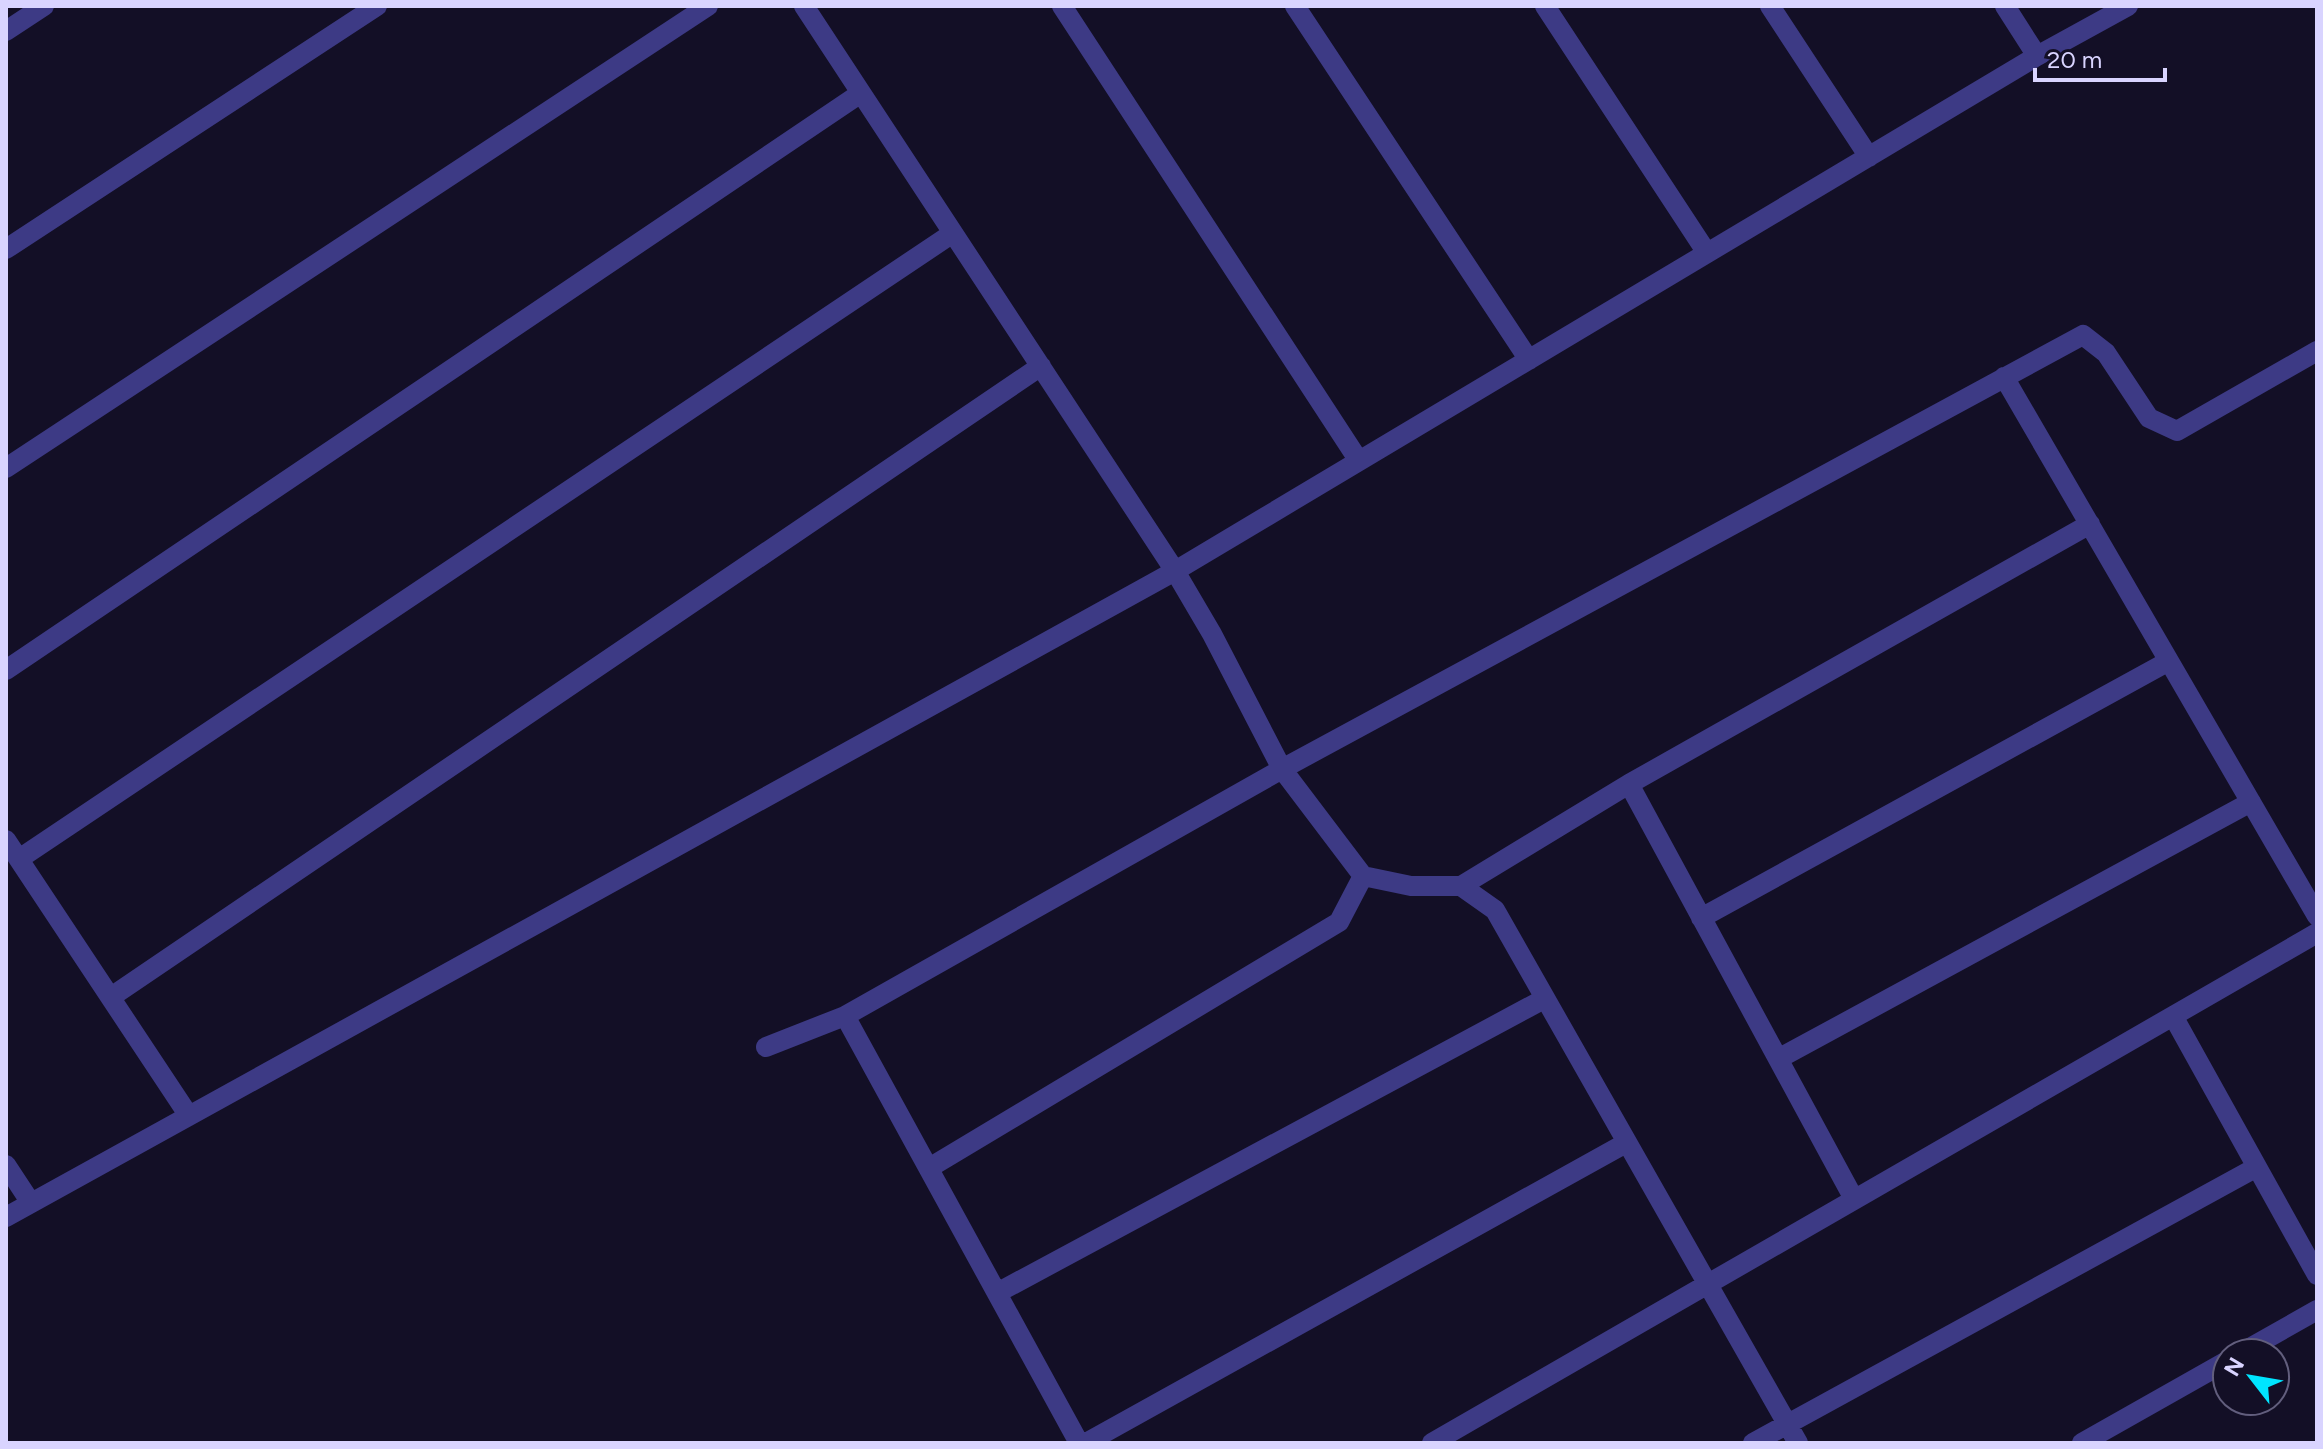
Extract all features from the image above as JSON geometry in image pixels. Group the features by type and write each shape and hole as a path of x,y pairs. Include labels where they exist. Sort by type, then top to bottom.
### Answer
{"street":[{"path":"6,31 44,6"},
{"path":"6,249 377,6"},
{"path":"6,468 708,6"},
{"path":"804,6 1175,571 1212,634 1282,769 1363,876 1411,886 1461,886 1629,784 2090,524"},
{"path":"1062,6 1359,461"},
{"path":"1295,6 1529,360"},
{"path":"1545,6 1707,253"},
{"path":"1770,6 1869,157"},
{"path":"2005,6 2037,56"},
{"path":"6,1217 1175,571 2037,56 2128,6"},
{"path":"6,670 861,93"},
{"path":"19,859 953,233"},
{"path":"766,1047 845,1016 1282,769 2083,335 2106,353 2149,418 2177,431 2317,351"},
{"path":"111,997 1041,366"},
{"path":"2004,377 2317,916"},
{"path":"1701,918 2169,661"},
{"path":"1629,784 1854,1199"},
{"path":"1778,1059 2251,802"},
{"path":"6,840 189,1116"},
{"path":"929,1168 1339,922 1363,876"},
{"path":"1461,886 1495,910 1798,1443"},
{"path":"1432,1443 2317,933"},
{"path":"997,1293 1544,999"},
{"path":"845,1016 1079,1443"},
{"path":"2173,1016 2317,1275"},
{"path":"1086,1443 1626,1143"},
{"path":"6,1165 31,1203"},
{"path":"1753,1443 2257,1167"},
{"path":"2269,1337 2317,1310"},
{"path":"2082,1443 2211,1370"}]}
